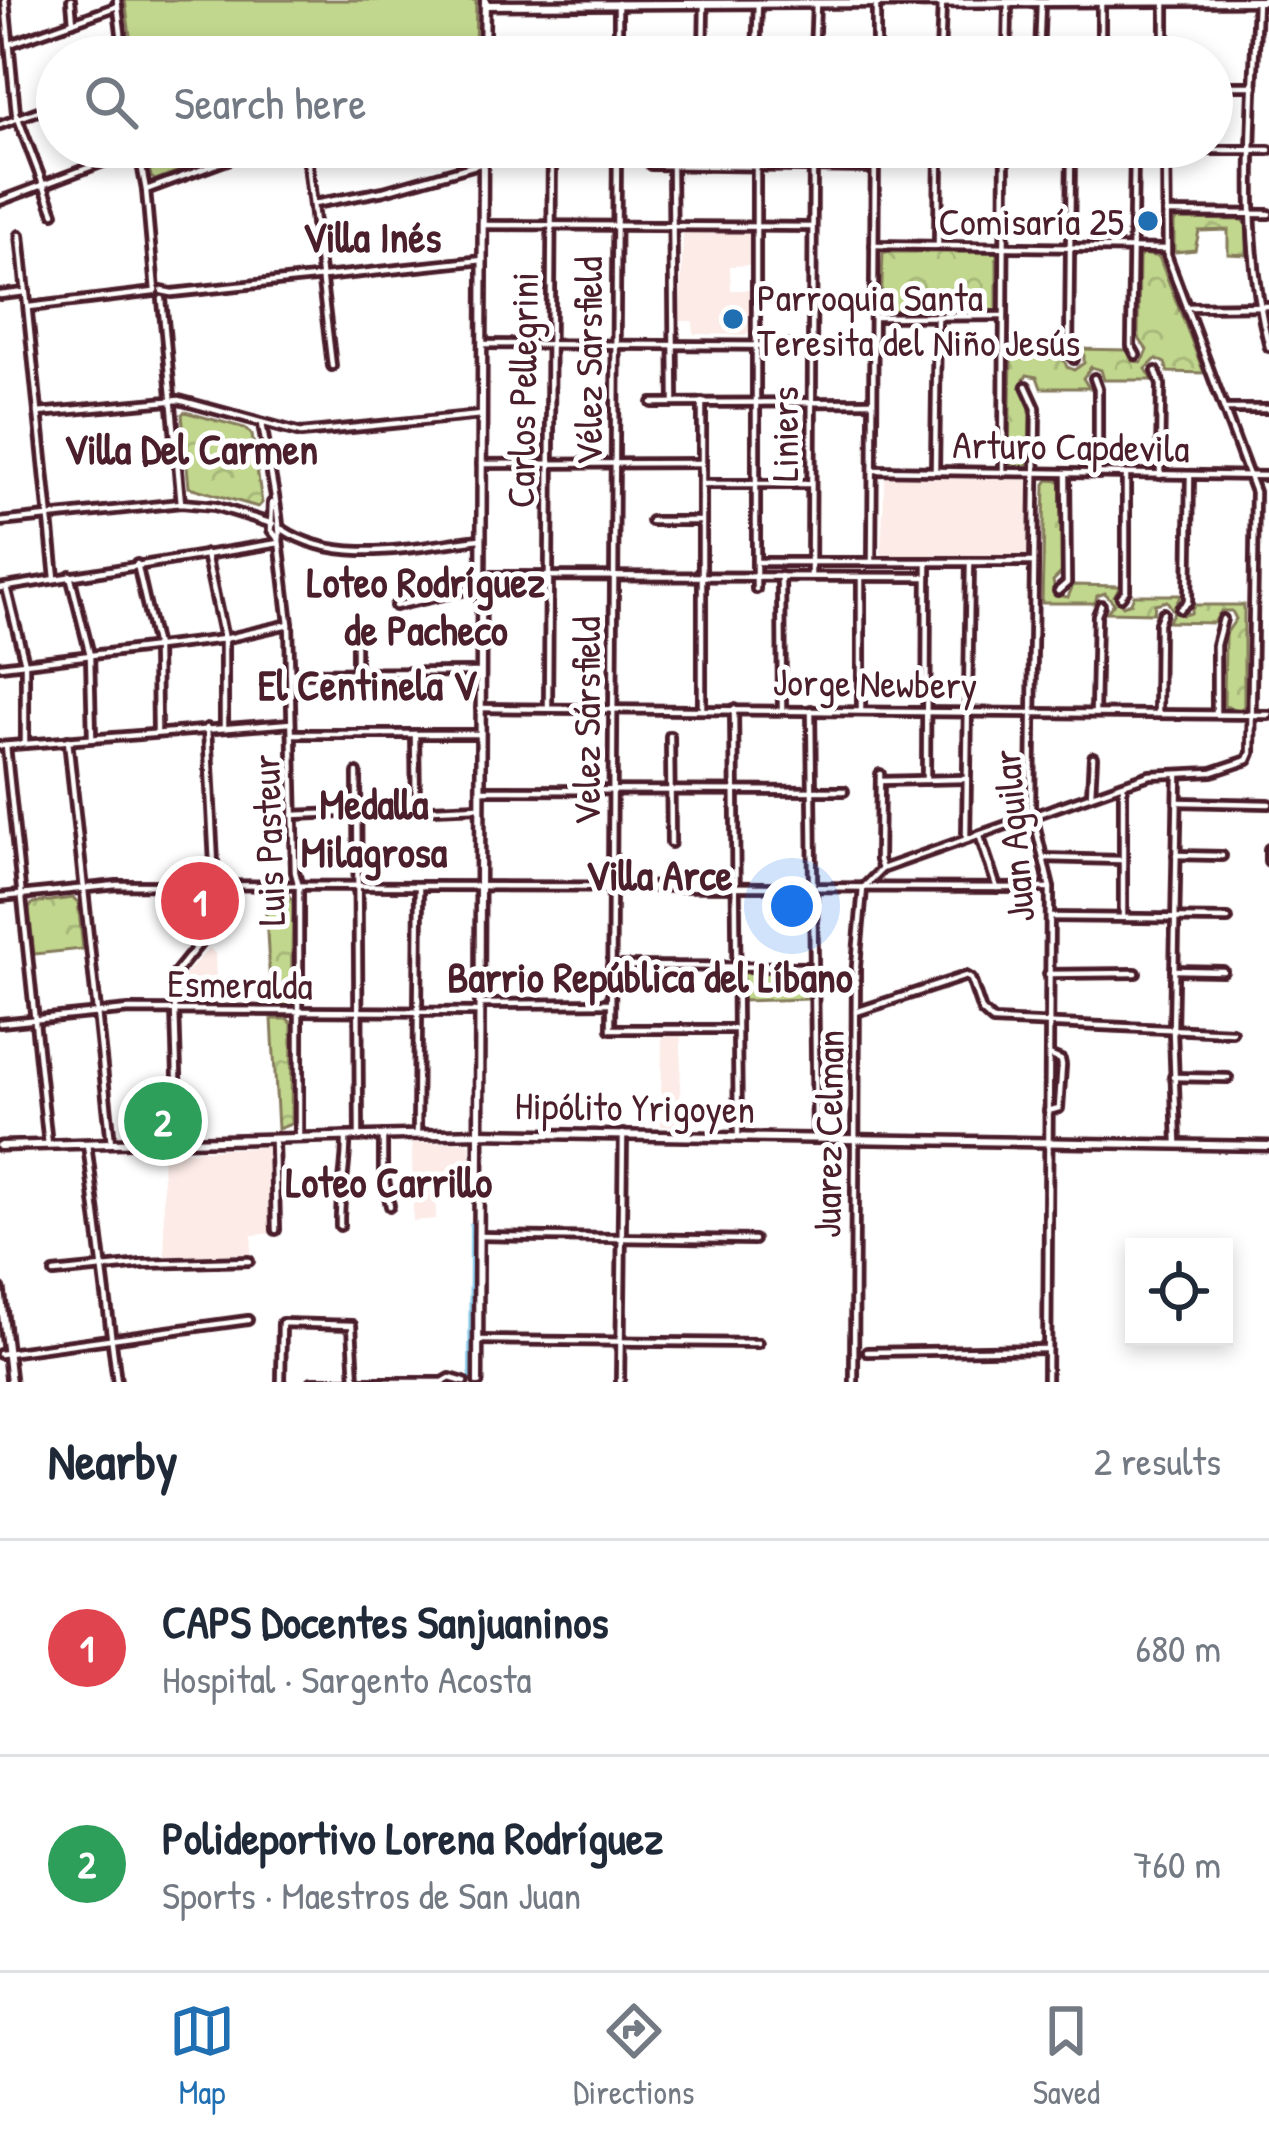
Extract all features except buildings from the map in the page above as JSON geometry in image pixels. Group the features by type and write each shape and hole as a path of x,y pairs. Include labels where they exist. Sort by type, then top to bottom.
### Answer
{"main road":[{"path":"484,36 485,3 1269,2"},
{"path":"478,1382 483,168"},
{"name":"Hipólito Yrigoyen","path":"0,1146 478,1133 1269,1146"},
{"path":"0,1289 11,1382"}],"street":[{"path":"5,0 18,118 36,164"},
{"path":"70,0 74,22"},
{"path":"1165,1 1166,36"},
{"path":"704,2 704,36"},
{"path":"757,36 758,2"},
{"path":"815,36 816,2"},
{"path":"1040,36 1041,2"},
{"path":"1101,2 1101,36"},
{"path":"1257,2 1253,214 1258,306 1269,347"},
{"path":"9,45 118,3 122,36"},
{"path":"618,3 618,36"},
{"path":"876,3 876,36"},
{"path":"941,36 942,3"},
{"path":"1007,36 1008,3"},
{"path":"1233,86 1254,86"},
{"path":"0,125 36,112"},
{"path":"1233,150 1269,150"},
{"path":"37,168 54,213"},
{"path":"0,201 87,168"},
{"path":"142,168 181,502"},
{"path":"146,190 206,168"},
{"path":"309,168 332,366"},
{"path":"314,204 465,168"},
{"name":"Carlos Pellegrini","path":"548,706 551,168"},
{"name":"Vélez Sarsfield","path":"613,576 617,168"},
{"path":"672,168 674,402"},
{"path":"756,589 756,168 875,168 872,562"},
{"path":"938,245 939,168"},
{"path":"1003,472 1005,168"},
{"path":"1071,168 1069,352 1074,359"},
{"path":"1134,168 1131,346 1136,355"},
{"path":"862,888 882,869 1150,775 1213,772 1248,760 1256,502 1167,249 1166,168"},
{"name":"Liniers","path":"812,576 813,169"},
{"path":"1166,213 1269,214"},
{"path":"483,225 812,227"},
{"path":"20,235 55,578"},
{"path":"874,245 1167,249"},
{"path":"28,307 482,260"},
{"path":"0,295 26,292"},
{"path":"1186,307 1269,306"},
{"path":"874,317 1003,316"},
{"path":"935,470 937,317"},
{"path":"482,344 811,346"},
{"path":"1156,371 1160,475"},
{"path":"1094,378 1098,389 1097,474"},
{"name":"Juan Aguilar","path":"1026,386 1036,408 1033,815 1050,888 1047,1382"},
{"path":"38,413 170,400 215,407 301,434 482,415"},
{"path":"702,402 702,708"},
{"path":"652,403 873,402"},
{"path":"1224,409 1269,409"},
{"name":"Luis Pasteur","path":"262,423 289,624 299,887 299,1138"},
{"path":"481,464 702,464"},
{"name":"Arturo Capdevila","path":"873,470 1269,476"},
{"path":"1058,591 1067,583 1066,473"},
{"path":"1121,597 1126,590 1126,474"},
{"path":"1180,609 1188,602 1190,475"},
{"path":"702,484 811,484"},
{"name":"Luis Pasteur","path":"272,496 276,530"},
{"path":"0,522 181,502 215,506 320,546 351,551 481,539"},
{"path":"272,505 276,530"},
{"path":"651,521 702,521"},
{"path":"25,744 25,663 3,587 206,554 276,530"},
{"path":"206,554 224,639 224,727"},
{"path":"758,562 1033,562"},
{"path":"926,780 927,562"},
{"path":"966,839 970,562"},
{"path":"137,564 156,647 157,732"},
{"path":"70,575 90,655 92,738"},
{"path":"480,576 927,577"},
{"name":"Velez Sársfield","path":"611,1003 613,576"},
{"path":"781,576 782,708"},
{"path":"861,709 862,577"},
{"path":"395,606 480,587"},
{"path":"1095,712 1101,605"},
{"path":"1158,714 1163,613"},
{"path":"1216,714 1216,645 1223,619"},
{"path":"0,666 224,639 289,624"},
{"path":"356,626 356,674"},
{"path":"290,674 480,672"},
{"name":"Jorge Newbery","path":"480,708 1269,716"},
{"path":"734,708 737,1135"},
{"path":"811,708 816,1136"},
{"path":"47,1144 3,746 291,723"},
{"path":"179,1141 174,975 215,927 207,728"},
{"path":"291,734 480,734"},
{"path":"415,734 416,810"},
{"path":"670,736 670,843"},
{"path":"68,740 111,1143"},
{"path":"1091,795 1093,757"},
{"path":"357,773 359,1136"},
{"path":"1177,1144 1173,1031 1178,774"},
{"path":"882,869 880,777 967,779"},
{"path":"1123,784 1123,917"},
{"path":"479,790 844,791"},
{"path":"1178,802 1269,804"},
{"path":"293,814 479,807"},
{"path":"980,834 997,888"},
{"path":"1269,849 1269,861"},
{"path":"1176,855 1222,856"},
{"path":"1043,858 1123,860"},
{"path":"0,897 117,885 1050,888"},
{"path":"417,1134 418,888"},
{"name":"Juarez Celman","path":"854,1382 856,966 862,888"},
{"path":"1050,917 1228,919"},
{"path":"611,966 813,967"},
{"path":"1174,970 1223,971"},
{"path":"1048,974 1136,973"},
{"path":"856,1012 966,976 982,1011 993,1021 1232,1032"},
{"path":"611,1003 611,1029 736,1029"},
{"name":"Esmeralda","path":"0,1023 97,1012 418,1012 611,1003"},
{"path":"1048,1111 1062,1102 1062,1065 1049,1055"},
{"path":"1173,1077 1228,1078"},
{"path":"620,1382 623,1133"},
{"path":"340,1226 346,1136"},
{"path":"382,1136 390,1206"},
{"path":"274,1138 276,1230"},
{"path":"87,1144 118,1382"},
{"path":"478,1236 754,1240"},
{"path":"54,1273 248,1261"},
{"path":"4,1353 248,1320"},
{"path":"280,1382 282,1323 352,1325 355,1381"},
{"path":"478,1340 758,1343"},
{"path":"867,1352 1047,1349"},
{"path":"312,1382 443,1382 450,1378 464,1382"}],"shaded area":[{"path":"683,233 748,233 752,237 752,265 730,266 731,290 752,290 752,329 745,335 694,334 693,321 680,321"},
{"path":"885,477 1026,480 1028,553 1024,557 884,556"},
{"path":"209,948 215,953 217,1004 187,1004 183,977"},
{"path":"662,1033 681,1033 680,1127 661,1126"},
{"path":"412,1143 470,1145 470,1175 435,1176 436,1219 413,1221"},
{"path":"270,1147 273,1233 252,1235 251,1254 165,1256 162,1152"}],"green space":[{"path":"125,0 476,0 475,36 130,36"},
{"path":"150,168 187,168 155,180"},
{"path":"1243,220 1247,255 1228,254 1228,230 1199,231 1195,250 1174,252 1174,222"},
{"path":"883,252 997,252 997,311 881,310"},
{"path":"1143,254 1159,257 1204,373 1168,372 1165,363 1156,359 1146,369 1153,380 1104,380 1101,370 1091,367 1083,378 1089,388 1041,388 1037,377 1027,375 1020,386 1030,400 1029,462 1013,466 1009,462 1011,357 1063,358 1074,370 1084,363 1078,349 1127,350 1132,361 1142,362 1147,350 1138,337 1139,258"},
{"path":"185,412 245,428 252,435 262,503 258,507 189,487"},
{"path":"1048,480 1064,485 1063,571 1053,581 1056,595 1068,597 1073,585 1120,586 1114,596 1123,606 1134,595 1181,595 1175,606 1183,615 1191,613 1194,605 1244,605 1244,706 1240,710 1224,706 1225,635 1236,619 1232,611 1221,611 1214,623 1168,622 1174,612 1167,601 1155,604 1154,613 1107,612 1114,603 1105,593 1095,603 1042,603"},
{"path":"265,895 288,895 293,901 291,1002 287,1006 271,1006"},
{"path":"73,898 78,902 83,949 34,954 29,909 33,903"},
{"path":"810,972 808,999 741,1001 741,973"},
{"path":"272,1019 288,1019 292,1024 291,1124 278,1129"}],"waterway":[{"path":"471,1379 472,1225"}],"place":[{"name":"Comisaría 25","path":"1148,221"},
{"name":"Parroquia Santa Teresita del Niño Jesús","path":"733,319"},
{"name":"CAPS Docentes Sanjuaninos","path":"200,901"},
{"name":"Polideportivo Lorena Rodríguez","path":"163,1121"}],"district":[{"name":"Villa Inés","path":"372,237"},
{"name":"Villa Del Carmen","path":"191,449"},
{"name":"Loteo Rodríguez de Pacheco","path":"426,606"},
{"name":"El Centinela V","path":"367,685"},
{"name":"Medalla Milagrosa","path":"374,828"},
{"name":"Villa Arce","path":"659,875"},
{"name":"Barrio República del Líbano","path":"650,977"},
{"name":"Loteo Carrillo","path":"389,1182"}]}
